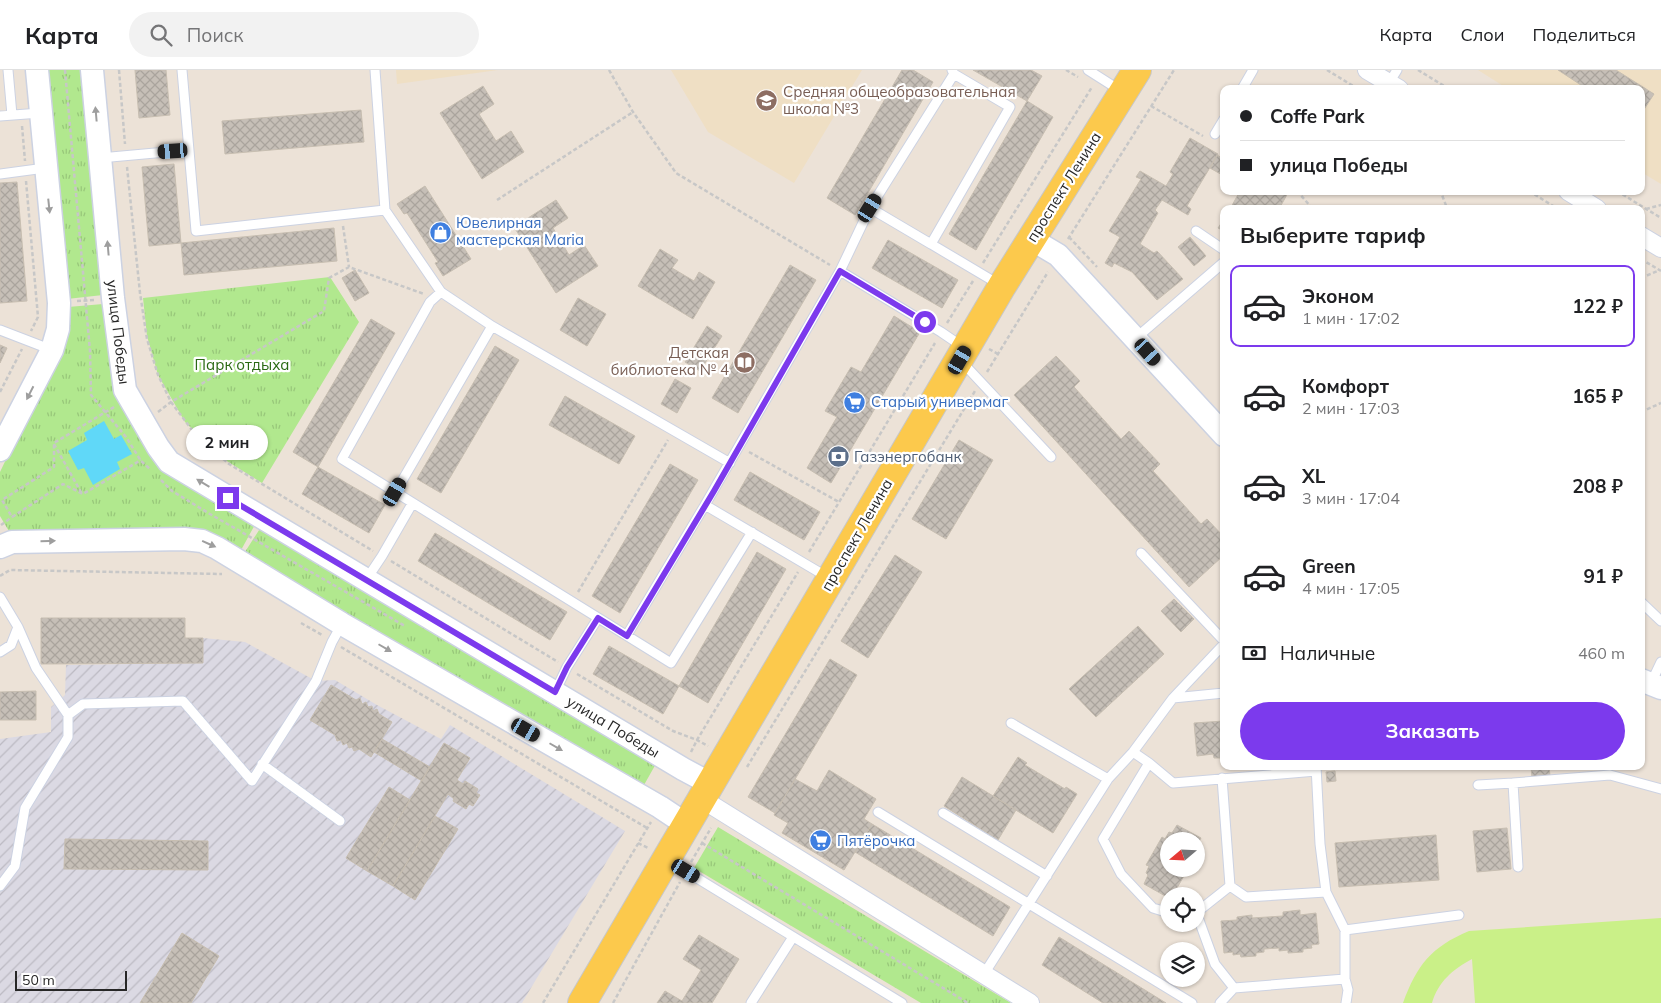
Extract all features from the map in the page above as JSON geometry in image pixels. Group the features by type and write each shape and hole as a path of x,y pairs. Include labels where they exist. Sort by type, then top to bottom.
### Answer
{"main road":[{"name":"проспект Ленина","path":"582,1003 676,866 711,798 831,579 1002,286 1138,70"}],"street":[{"path":"0,450 52,350 58,328 59,303 35,170 41,112 37,70"},
{"name":"улица Победы","path":"92,70 113,298 125,390 158,447 169,462 683,769 711,798"},
{"path":"1367,70 1395,80"},
{"path":"1574,195 1591,205"},
{"path":"1645,238 1661,248"},
{"path":"1031,239 1058,255 1220,431"},
{"path":"0,547 12,542 202,540 342,624 660,808 694,834"},
{"path":"711,798 1030,1003"}],"lane":[{"path":"8,70 12,115"},
{"path":"182,70 196,231 385,210"},
{"path":"375,70 385,210 437,294 730,463"},
{"path":"1088,70 1123,92"},
{"path":"1244,85 1253,70"},
{"path":"627,636 730,463 840,271 870,208 953,72 1010,107 931,244"},
{"path":"0,116 41,112"},
{"path":"1215,134 1220,126"},
{"path":"100,158 188,150"},
{"path":"0,174 35,170"},
{"path":"870,208 1002,286"},
{"path":"1196,231 1220,247"},
{"path":"1136,338 1220,265"},
{"path":"840,271 942,332 963,355 980,382 1051,457"},
{"path":"437,294 430,302 342,459 671,663 752,532"},
{"path":"395,492 492,326"},
{"path":"0,330 52,350"},
{"path":"365,580 382,556 412,504"},
{"path":"705,505 831,579"},
{"path":"1141,553 1220,639"},
{"path":"0,597 18,628 36,668 68,716 68,737 26,808 15,866 0,886"},
{"path":"1645,606 1661,621"},
{"path":"555,692 567,667 598,618"},
{"path":"68,716 83,704 184,701 252,781 316,681 332,642 342,624"},
{"path":"0,652 11,645 18,628"},
{"path":"984,974 1108,779 1132,752 1173,698 1220,647"},
{"path":"1651,684 1661,662"},
{"path":"1173,698 1220,693"},
{"path":"1011,723 1108,779"},
{"path":"1132,752 1173,783 1297,770"},
{"path":"1149,763 1103,839 1121,874 1153,908 1160,910"},
{"path":"262,764 340,821"},
{"path":"1316,770 1321,800 1320,844 1326,892 1345,930 1345,979 1348,990 1346,1003"},
{"path":"1478,785 1610,775 1661,789"},
{"path":"1222,778 1230,886"},
{"path":"1513,783 1518,868"},
{"path":"878,812 1192,1003"},
{"path":"943,813 1047,876"},
{"path":"676,866 902,1003"},
{"path":"1230,886 1246,897 1326,892"},
{"path":"1205,905 1230,886"},
{"path":"1345,930 1460,915"},
{"path":"1204,932 1215,964 1234,988"},
{"path":"751,1003 793,936"},
{"path":"1220,1003 1234,988 1345,979"}],"path":[{"path":"118,70 140,293 147,340 158,375 171,402 195,434 229,464 674,731 696,740"},
{"path":"609,70 633,112 676,173 840,271"},
{"path":"746,768 980,382 1174,70"},
{"path":"1327,70 1351,85"},
{"path":"1418,70 1442,85"},
{"path":"683,769 696,740 1092,86"},
{"path":"1151,106 1204,136"},
{"path":"497,200 633,112"},
{"path":"0,392 38,316 35,170 22,125"},
{"path":"1300,195 1309,205"},
{"path":"1535,195 1551,205"},
{"path":"1623,195 1640,205"},
{"path":"1646,209 1661,205"},
{"path":"1646,209 1661,218"},
{"path":"342,214 349,267"},
{"path":"1645,261 1660,270"},
{"path":"162,418 158,412 171,402 324,311 329,278 349,267 437,294"},
{"path":"1645,276 1660,270"},
{"path":"37,304 113,298"},
{"path":"1645,410 1661,403"},
{"path":"54,443 106,412"},
{"path":"572,602 674,429"},
{"path":"54,443 83,494"},
{"path":"12,518 2,500 54,467 54,443"},
{"path":"739,447 839,502"},
{"path":"83,494 141,461"},
{"path":"0,526 63,484 83,494"},
{"path":"613,1003 676,866 711,798"},
{"path":"542,1003 660,808"},
{"path":"694,834 968,1003"}],"shaded area":[{"path":"396,70 498,70 397,84"},
{"name":"Средняя общеобразовательная школа №3","path":"671,70 862,70 794,183 708,132"},
{"path":"1478,70 1661,70 1661,184 1645,174 1645,85 1502,85"},
{"path":"203,638 245,642 316,681 335,680 441,739 450,725 625,831 522,1003 0,1003 0,739 51,732 51,707 65,695 66,665 203,663"}],"green space":[{"path":"47,70 82,70 103,295 67,299"},
{"name":"Парк отдыха","path":"330,277 359,322 262,483 222,458 185,422 158,375 147,336 143,298"},
{"path":"103,304 160,463 257,521 240,552 10,533 0,516 0,472 66,334 68,307"},
{"path":"261,527 657,762 640,792 243,555"},
{"path":"718,827 1011,1003 921,1003 694,868"},
{"path":"1661,918 1661,1003 1475,1003 1472,959 1459,967 1442,982 1432,1003 1403,1003 1414,978 1427,959 1445,944 1469,931"}],"water":[{"path":"104,421 114,439 121,435 132,454 117,462 120,469 93,485 84,468 78,470 68,451 87,440 84,433"}],"building":[{"path":"135,70 166,70 170,115 139,118"},
{"path":"902,70 913,70 933,82 855,215 827,198"},
{"path":"973,70 1031,70 1042,76 1027,101"},
{"path":"1558,70 1616,70 1640,85 1581,85"},
{"path":"483,86 494,104 479,114 496,141 511,131 524,152 482,179 440,113"},
{"path":"1645,88 1654,94 1645,108"},
{"path":"1027,101 1053,117 976,250 949,234"},
{"path":"361,110 364,142 225,154 222,121"},
{"path":"1190,138 1218,154 1187,206 1191,209 1188,215 1162,200 1155,210 1158,213 1140,244 1154,253 1157,251 1183,279 1157,300 1132,272 1114,263 1112,267 1105,263 1120,237 1109,231 1141,179 1136,177 1140,171 1166,186 1173,174 1170,172"},
{"path":"1217,155 1220,157 1220,174 1210,168"},
{"path":"174,164 181,243 149,246 142,167"},
{"path":"17,182 27,301 0,303 0,183"},
{"path":"425,186 471,259 443,276 435,263 438,262 407,213 404,214 397,204"},
{"path":"1238,195 1287,195 1281,205 1232,205"},
{"path":"556,200 568,218 553,228 569,255 584,245 598,266 556,293 514,227"},
{"path":"334,228 337,261 184,275 181,243"},
{"path":"1190,237 1206,256 1194,266 1178,247"},
{"path":"888,240 958,280 942,308 872,268"},
{"path":"660,249 678,260 672,268 694,281 699,272 715,282 693,319 638,286"},
{"path":"790,265 816,280 738,413 712,398"},
{"path":"355,270 369,293 355,301 342,278"},
{"path":"578,298 606,314 587,346 560,330"},
{"name":"Старый универмаг","path":"894,316 920,332 831,483 807,468 837,417 825,411 851,367 861,372"},
{"path":"371,319 395,333 318,467 293,452"},
{"path":"707,326 722,336 700,371 685,362"},
{"path":"0,345 7,348 0,363"},
{"path":"495,346 519,360 441,493 417,479"},
{"path":"1056,356 1080,381 1074,387 1121,439 1129,431 1160,464 1153,471 1201,524 1207,519 1220,533 1220,559 1189,587 1014,395"},
{"path":"675,379 691,388 677,413 661,404"},
{"path":"565,396 635,436 619,464 549,425"},
{"path":"959,440 993,460 946,539 912,519"},
{"path":"670,464 698,480 620,613 592,596"},
{"path":"318,467 385,505 369,533 302,494"},
{"path":"750,472 820,512 804,540 734,500"},
{"path":"435,533 567,612 550,640 418,561"},
{"path":"757,552 786,569 708,703 679,686"},
{"path":"895,555 922,572 868,658 841,641"},
{"path":"1174,599 1194,619 1181,632 1161,611"},
{"path":"41,618 185,618 185,638 203,638 203,663 41,664"},
{"path":"1138,626 1164,654 1096,717 1069,689"},
{"path":"609,646 679,686 663,714 593,674"},
{"path":"830,659 857,675 775,813 748,797"},
{"path":"331,685 356,700 360,698 362,704 366,702 368,707 372,706 373,711 377,709 379,714 392,722 371,757 359,749 354,751 352,747 349,748 347,743 343,745 341,740 337,741 335,735 310,720"},
{"path":"36,691 36,720 0,720 0,692"},
{"path":"1220,721 1220,758 1214,758 1213,754 1197,756 1194,723"},
{"path":"382,739 430,767 422,781 374,752"},
{"path":"444,743 470,758 457,780 463,784 465,781 478,789 476,793 480,795 473,806 469,804 466,809 453,801 454,799 448,794 393,886 367,871"},
{"path":"1018,757 1027,763 1025,765 1077,794 1053,833 993,796"},
{"path":"829,770 876,799 864,819 872,824 844,870 782,833 788,823 774,815 795,779 817,791"},
{"path":"1531,770 1549,770 1550,776 1532,778"},
{"path":"1335,771 1336,781 1327,782 1326,772"},
{"path":"962,777 1016,810 998,840 944,806"},
{"path":"389,787 410,800 367,871 346,858"},
{"path":"435,816 458,829 415,900 393,886"},
{"path":"872,824 1010,907 993,936 855,852"},
{"path":"1177,825 1190,832 1173,832"},
{"path":"1507,828 1511,869 1477,872 1473,831"},
{"path":"1436,835 1439,880 1339,887 1335,843"},
{"path":"65,839 208,841 208,870 64,869"},
{"path":"1160,840 1160,878 1183,878 1178,887 1160,887 1160,893 1144,884 1149,866 1146,865"},
{"path":"1300,910 1300,915 1316,913 1319,944 1311,945 1312,948 1303,949 1303,952 1288,953 1288,950 1279,951 1279,948 1264,949 1264,952 1256,953 1256,956 1241,957 1240,954 1233,955 1233,952 1224,953 1221,921 1237,920 1237,917 1252,915 1252,918 1283,916 1283,912"},
{"path":"182,933 219,956 191,1003 140,1003"},
{"path":"699,935 739,959 712,1003 657,1003 665,991 682,1001 701,970 683,959"},
{"path":"1059,937 1166,1003 1103,1003 1042,965"}],"place":[{"name":"Средняя общеобразовательная школа №3","path":"767,101"},
{"name":"Ювелирная мастерская Maria","path":"440,232"},
{"name":"Детская библиотека № 4","path":"745,362"},
{"name":"Старый универмаг","path":"855,402"},
{"name":"Газэнергобанк","path":"838,457"},
{"name":"Пятёрочка","path":"821,841"}],"route":[{"path":"228,498 555,692 567,667 598,618 627,636 714,491 840,271 925,322"}]}
